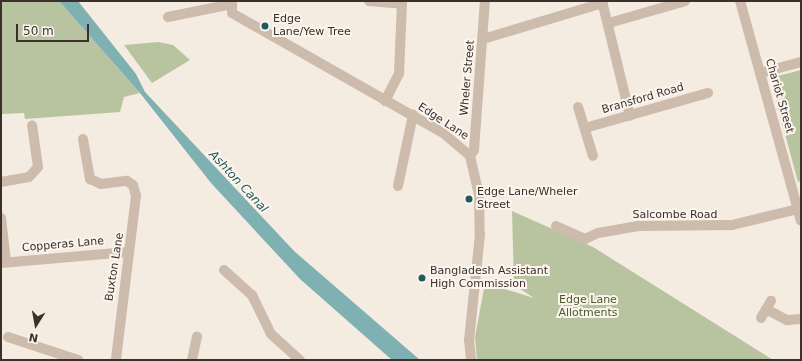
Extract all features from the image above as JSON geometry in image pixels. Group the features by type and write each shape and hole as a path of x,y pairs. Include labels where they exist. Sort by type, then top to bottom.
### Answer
{"street":[{"path":"368,1 402,2 399,74 385,101"},
{"name":"Wheler Street","path":"470,156 474,150 484,39 485,1"},
{"path":"609,22 685,1"},
{"name":"Chariot Street","path":"740,1 801,221"},
{"path":"168,18 232,2"},
{"name":"Edge Lane","path":"232,2 232,13 412,115 470,156 479,195 480,234 469,340 471,360"},
{"path":"484,39 602,2 609,22 630,116"},
{"path":"760,73 801,62"},
{"name":"Bransford Road","path":"585,128 708,93"},
{"path":"578,107 593,156"},
{"path":"398,186 412,115"},
{"path":"1,182 29,177 38,167 32,125"},
{"name":"Buxton Lane","path":"83,139 90,179 101,184 127,181 133,185 136,203 128,252 116,360"},
{"name":"Salcombe Road","path":"556,226 585,239 598,233 638,226 732,225 798,209"},
{"path":"1,218 4,262"},
{"name":"Copperas Lane","path":"4,262 128,252"},
{"path":"224,270 252,296 271,334 300,360"},
{"path":"766,309 787,320 801,320"},
{"path":"8,337 78,360"},
{"path":"192,360 198,337"}],"green space":[{"path":"1,1 59,1 140,93 124,97 120,112 25,119 24,113 1,114"},
{"path":"158,42 173,45 190,60 152,83 124,45"},
{"path":"801,70 801,181 798,182 770,78"},
{"name":"Edge Lane Allotments","path":"512,211 593,247 773,360 477,360 475,337 485,283 534,298 514,285"}],"water":[{"path":"59,1 78,1 136,74 145,92 294,251 420,360 392,360 300,279 211,183 140,93"}],"place":[{"name":"Edge Lane/Yew Tree","path":"265,26"},
{"name":"Edge Lane/Wheler Street","path":"469,199"},
{"name":"Bangladesh Assistant High Commission","path":"422,278"}],"water label":[{"name":"Ashton Canal","path":"238,182"}]}
